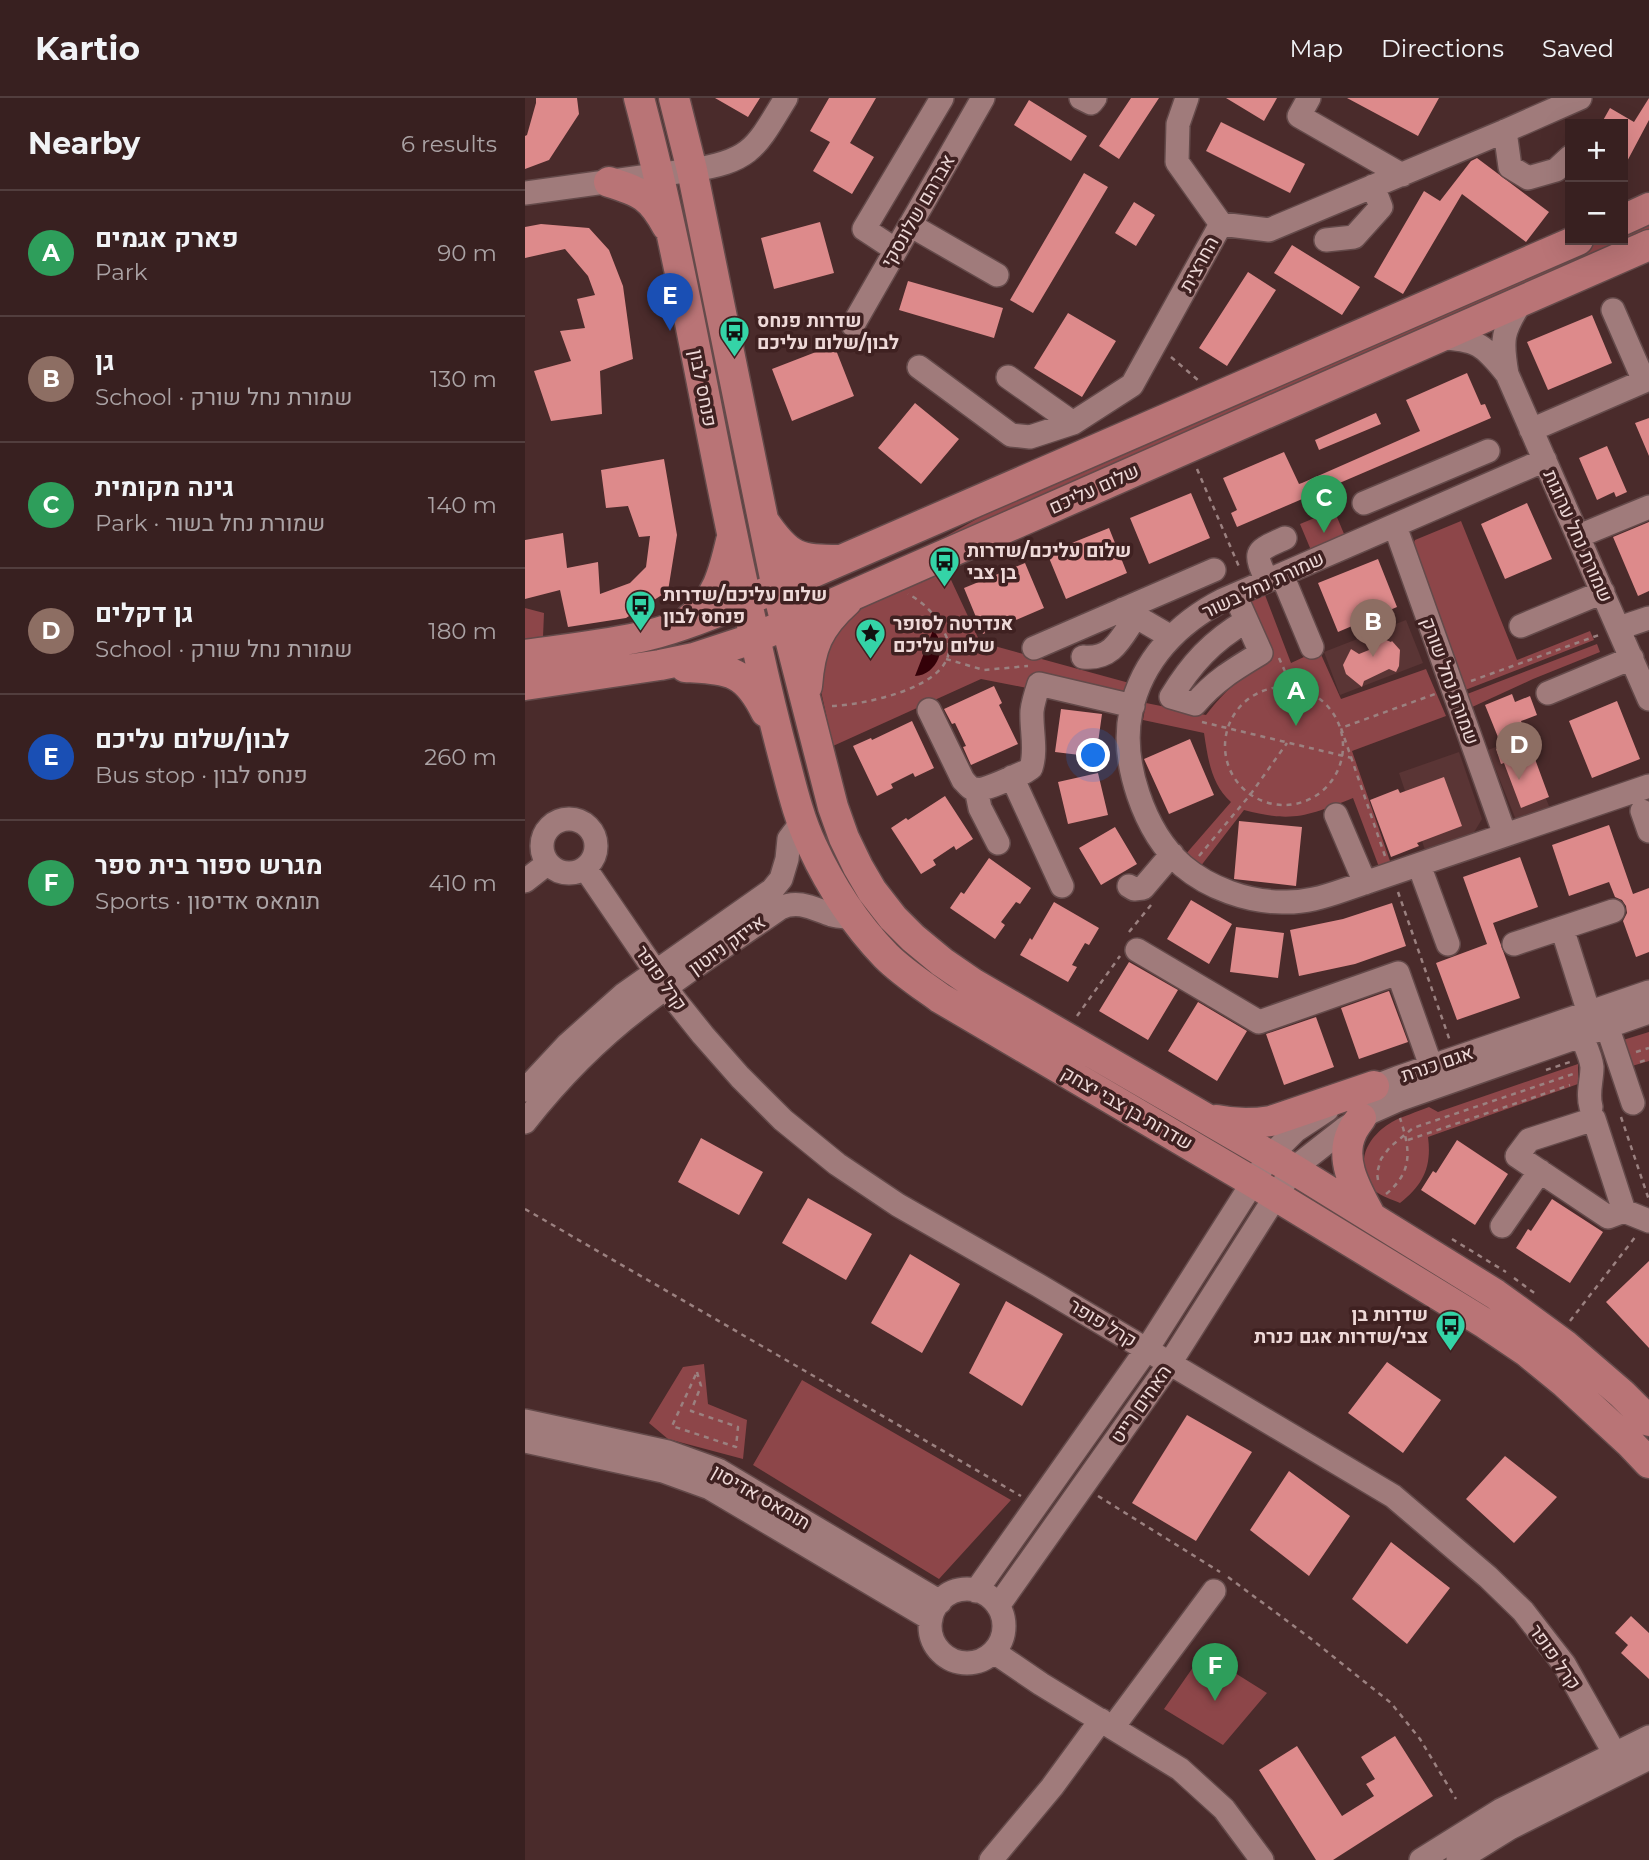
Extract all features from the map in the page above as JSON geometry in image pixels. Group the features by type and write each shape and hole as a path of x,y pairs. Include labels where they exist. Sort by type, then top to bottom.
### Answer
{"main road":[{"name":"פנחס לבון","path":"639,98 673,236 745,600 755,638"},
{"name":"פנחס לבון","path":"674,98 692,170 786,624"},
{"path":"609,182 636,191 651,201 673,236"},
{"path":"1628,218 1649,208"},
{"name":"שלום עליכם","path":"525,655 649,635 680,626 777,588 1567,245"},
{"name":"שלום עליכם","path":"525,685 660,665 694,658 755,638 1649,245"},
{"path":"763,520 775,537 793,554 817,560 844,560"},
{"path":"680,626 705,606 716,590 724,571 732,534"},
{"path":"807,704 810,657 814,643 832,614 856,594"},
{"name":"שדרות בן צבי יצחק","path":"786,624 821,765 844,838 872,891 912,938 974,984 1201,1117 1281,1163 1380,1210 1538,1324 1614,1387 1649,1421"},
{"name":"שדרות בן צבי יצחק","path":"755,638 777,735 811,845 855,918 886,956 940,998 1265,1189 1486,1324 1526,1351 1597,1411 1649,1463"},
{"path":"660,665 715,669 744,679 760,700 777,735"},
{"path":"1201,1117 1230,1123 1254,1124 1271,1121 1374,1086"},
{"path":"1361,1118 1348,1145 1350,1174 1356,1189 1380,1210"}],"street":[{"path":"525,193 692,170 735,160 751,150 786,98"},
{"path":"896,250 864,229 942,98"},
{"name":"אברהם שלונסקי","path":"853,325 983,98"},
{"path":"1081,98 1091,103 1095,98"},
{"path":"1187,98 1178,124 1177,162 1221,224"},
{"path":"1309,98 1299,116 1402,175"},
{"name":"החרצית","path":"919,367 1011,435 1030,437 1073,423 1132,385 1221,224 1269,230 1580,98"},
{"path":"1505,131 1510,167 1528,178 1556,170 1565,162"},
{"path":"1326,240 1354,237 1381,207 1373,186"},
{"path":"911,225 997,275"},
{"name":"שמורת נחל ערוגות","path":"1521,302 1504,332 1503,352 1507,374 1649,699"},
{"path":"1531,430 1647,380 1613,310"},
{"name":"שמורת נחל ערוגות","path":"1440,338 1459,339 1483,347 1507,374"},
{"path":"1009,377 1073,423"},
{"path":"1364,503 1488,451"},
{"name":"שמורת נחל בשור","path":"1545,460 1235,595 1204,610 1186,623 1149,665 1141,681 1128,730 1131,773 1148,817 1158,835 1180,862 1216,886 1259,900 1280,902 1300,902 1321,897 1649,786"},
{"path":"1433,474 1447,503"},
{"path":"1579,536 1649,507"},
{"name":"שמורת נחל שורק","path":"1395,526 1505,835"},
{"path":"1285,538 1263,548 1258,553 1258,560 1274,578 1312,647"},
{"path":"1034,648 1130,612 1214,570"},
{"path":"1521,626 1603,592"},
{"path":"1235,595 1246,621"},
{"path":"1130,612 1171,637"},
{"path":"1083,657 1098,657 1112,651 1130,612"},
{"path":"1619,628 1649,618"},
{"path":"1548,693 1632,658"},
{"path":"929,710 963,779 969,787 976,789 986,788 1031,768 1033,702 1039,684 1133,706"},
{"path":"1012,777 1062,886"},
{"path":"976,789 980,807 998,844"},
{"path":"1336,815 1365,883"},
{"path":"569,818 580,821 595,835 595,856 586,869 570,874 559,872 548,863 542,846 544,836 550,827 559,821 569,818"},
{"name":"אייזק ניוטון","path":"525,1122 550,1090 600,1040 639,1007 661,979 772,890 781,879 789,839 802,822"},
{"path":"1129,886 1135,889 1143,888 1180,862"},
{"path":"525,881 548,863"},
{"path":"1419,865 1448,944"},
{"name":"קרל פופר","path":"586,869 703,1035 783,1120 837,1164 898,1205 1393,1496 1488,1577 1523,1611 1564,1664 1619,1762"},
{"name":"אייזק ניוטון","path":"525,1090 567,1045 623,995 661,979 786,905 806,905 833,915 855,918"},
{"path":"1514,944 1613,911"},
{"path":"1562,928 1598,1019 1620,1063 1633,1103"},
{"path":"1137,950 1259,1023 1398,973 1431,1066"},
{"name":"אגם כנרת","path":"1281,1163 1323,1145 1361,1118 1437,1085 1588,1059 1598,1019 1649,992"},
{"name":"אגם כנרת","path":"1265,1189 1281,1163 1283,1141 1311,1120 1374,1086 1431,1066 1598,1019 1649,1012"},
{"path":"1588,1059 1588,1098 1591,1107"},
{"path":"1624,1211 1594,1119 1529,1140 1517,1156 1608,1217 1624,1211 1649,1220"},
{"path":"1502,1226 1540,1171"},
{"name":"האחים רייט","path":"976,1591 1147,1349 1265,1189"},
{"name":"האחים רייט","path":"998,1606 1170,1363 1265,1189"},
{"name":"תומאס אדיסון","path":"525,1420 669,1452 719,1470 935,1610"},
{"name":"תומאס אדיסון","path":"525,1441 663,1471 710,1488 935,1610"},
{"path":"967,1589 976,1591 993,1600 998,1606 1004,1626 1002,1640 994,1652 982,1661 967,1664 953,1661 941,1653 933,1641 930,1626 935,1610 952,1592 967,1589"},
{"path":"991,1860 1214,1591"},
{"path":"994,1652 1180,1769 1224,1809 1262,1860"},
{"path":"1458,1860 1619,1762 1649,1737"},
{"path":"1421,1860 1501,1810 1619,1762 1649,1758"}],"path":[{"path":"1155,344 1220,396"},
{"path":"807,704 852,705 911,690 933,675 944,663 949,650 947,637 937,620 914,597 883,582"},
{"path":"1341,728 1619,628"},
{"path":"1284,686 1303,689 1320,698 1333,711 1341,728 1344,742 1338,772 1328,786 1315,797 1299,803 1274,804 1251,794 1241,787 1228,765 1225,753 1227,729 1236,712 1249,698 1265,689 1284,686"},
{"path":"1200,722 1352,758"},
{"path":"1180,862 1251,794 1287,743"},
{"path":"1620,1063 1649,1048"},
{"path":"1539,1072 1588,1059"},
{"path":"1379,1187 1377,1172 1381,1159 1390,1147 1413,1128 1588,1059"},
{"path":"1408,1140 1588,1059"},
{"path":"1620,1063 1649,1059"},
{"path":"1380,1210 1383,1196 1401,1178 1407,1163 1408,1140 1398,1114"},
{"path":"525,1209 1036,1504"},
{"path":"1570,1321 1649,1220"},
{"path":"697,1372 701,1386 691,1411 738,1427 736,1447 672,1426 697,1372"},
{"path":"1083,1486 1226,1575 1391,1703 1420,1739 1456,1800"}],"shaded area":[{"path":"1649,218 1649,236 804,608 802,601 939,540 1047,480 1588,245 1628,245 1628,227"},
{"path":"1334,510 1347,541 1313,555 1300,524"},
{"path":"1461,521 1517,660 1590,631 1594,640 1460,692 1408,557 1415,540"},
{"path":"945,567 980,642 1133,684 1128,698 1027,688 981,679 833,746 818,668 837,621 861,603"},
{"path":"1265,595 1291,663 1319,650 1341,699 1426,669 1446,716 1352,751 1391,864 1379,867 1353,798 1300,816 1275,816 1244,810 1200,867 1185,855 1231,802 1215,779 1204,733 1143,720 1146,703 1206,715 1236,683 1272,660 1251,601"},
{"path":"525,608 544,613 543,637 525,639"},
{"path":"1406,620 1423,663 1340,695 1324,652"},
{"path":"933,630 940,644 938,659 929,671 915,676"},
{"path":"1597,644 1600,652 1470,708 1462,696"},
{"path":"1521,737 1551,811 1518,825 1488,750"},
{"path":"1459,752 1482,819 1473,834 1425,850 1399,773"},
{"path":"1649,1032 1649,1061 1632,1066 1623,1040"},
{"path":"1578,1064 1578,1084 1428,1137 1429,1157 1424,1174 1415,1189 1400,1203 1375,1191 1364,1168 1364,1160 1373,1138 1392,1122 1429,1107 1438,1112"},
{"path":"704,1364 708,1404 747,1420 743,1459 668,1439 649,1423 683,1367"},
{"path":"802,1380 1011,1500 939,1579 753,1465"},
{"path":"1203,1653 1267,1693 1223,1745 1164,1709"}],"building":[{"path":"536,98 577,98 579,114 549,160 525,169 525,136"},
{"path":"715,98 760,98 748,117"},
{"path":"829,98 876,98 850,143 874,157 852,194 813,171 830,142 810,131"},
{"path":"1131,98 1159,98 1119,159 1099,146"},
{"path":"1226,98 1277,98 1264,121"},
{"path":"1347,98 1439,98 1418,136"},
{"path":"1649,98 1649,120 1628,160 1628,119 1604,119 1610,108 1634,122"},
{"path":"1029,100 1087,136 1071,161 1014,125"},
{"path":"1221,122 1305,164 1290,193 1206,151"},
{"path":"1477,158 1549,212 1526,242 1462,194 1403,294 1374,277 1424,191 1440,201 1471,161"},
{"path":"1084,173 1108,187 1033,313 1010,300"},
{"path":"1134,202 1155,215 1136,246 1115,233"},
{"path":"820,222 834,273 774,289 761,238"},
{"path":"541,224 589,228 609,250 623,286 633,359 600,371 602,414 551,421 534,371 571,361 560,331 585,328 577,299 595,295 588,276 565,249 525,258 525,227"},
{"path":"1292,245 1360,287 1342,315 1274,273"},
{"path":"1248,272 1276,290 1227,366 1199,348"},
{"path":"908,281 1003,308 994,338 899,310"},
{"path":"1068,313 1116,341 1082,397 1034,368"},
{"path":"1592,315 1612,363 1548,390 1527,342"},
{"path":"834,345 854,396 792,421 772,369"},
{"path":"1467,373 1481,405 1485,404 1491,418 1237,527 1231,513 1237,510 1223,478 1284,452 1299,484 1302,483 1420,431 1406,400"},
{"path":"915,403 959,439 921,484 878,448"},
{"path":"1376,413 1381,424 1319,450 1315,440"},
{"path":"1649,418 1649,456 1635,423"},
{"path":"1607,446 1627,492 1616,497 1614,492 1597,500 1579,458"},
{"path":"664,459 677,535 668,591 626,618 568,627 560,590 525,599 525,540 563,533 567,568 598,562 600,594 630,583 646,567 650,536 639,537 628,506 606,508 601,470"},
{"path":"1191,493 1210,538 1149,564 1130,518"},
{"path":"1527,503 1552,559 1505,579 1481,524"},
{"path":"1649,522 1649,591 1638,596 1613,537"},
{"path":"1109,528 1127,573 1066,599 1047,553"},
{"path":"1378,559 1397,607 1338,632 1318,583"},
{"path":"1025,563 1044,608 983,634 964,588"},
{"path":"1381,638 1392,641 1400,650 1399,666 1396,672 1389,669 1364,681 1362,687 1346,674 1343,665 1351,649 1359,654 1379,646"},
{"path":"994,686 1002,703 999,705 1018,744 971,765 955,723 952,724 944,709"},
{"path":"1512,694 1515,702 1530,696 1537,715 1521,721 1549,797 1521,808 1504,763 1501,764 1496,749 1502,747 1485,705"},
{"path":"1617,701 1640,759 1592,778 1569,721"},
{"path":"1061,709 1102,714 1096,757 1055,752"},
{"path":"912,721 934,768 915,777 913,773 891,784 893,788 877,796 853,746"},
{"path":"1190,739 1214,795 1169,814 1144,759"},
{"path":"1098,773 1108,815 1068,824 1058,782"},
{"path":"1444,777 1462,826 1417,843 1419,846 1391,857 1370,800 1398,789 1400,793"},
{"path":"945,796 973,839 956,850 954,846 933,860 936,865 921,874 891,828"},
{"path":"1239,821 1302,827 1296,886 1234,879"},
{"path":"1609,825 1633,894 1649,888 1649,952 1636,957 1623,921 1627,913 1626,906 1622,900 1615,897 1609,882 1569,896 1552,845"},
{"path":"1115,827 1137,864 1101,885 1079,848"},
{"path":"1520,857 1538,907 1493,923 1520,998 1457,1020 1436,963 1487,944 1463,877"},
{"path":"989,858 1031,888 1020,904 1016,902 1001,922 1005,925 995,939 950,908 961,892 964,894"},
{"path":"1191,900 1232,924 1209,964 1167,939"},
{"path":"1054,902 1099,928 1089,945 1085,943 1072,965 1077,967 1068,982 1020,955"},
{"path":"1392,903 1406,946 1355,964 1299,976 1290,930 1343,919"},
{"path":"1236,927 1284,933 1278,978 1230,972"},
{"path":"1129,962 1178,990 1148,1040 1099,1011"},
{"path":"1389,991 1408,1042 1359,1059 1341,1008"},
{"path":"1198,1002 1247,1031 1217,1081 1168,1051"},
{"path":"1316,1017 1334,1067 1284,1085 1266,1034"},
{"path":"701,1138 763,1172 739,1215 678,1182"},
{"path":"1457,1140 1508,1174 1475,1225 1421,1190 1433,1171 1436,1173"},
{"path":"808,1198 872,1234 846,1280 782,1243"},
{"path":"1552,1199 1603,1232 1570,1283 1516,1248"},
{"path":"910,1254 960,1284 922,1353 871,1323"},
{"path":"1649,1261 1649,1348 1606,1302"},
{"path":"1006,1301 1063,1334 1022,1406 969,1373"},
{"path":"1387,1362 1441,1400 1403,1453 1348,1413"},
{"path":"1187,1415 1252,1452 1196,1541 1132,1503"},
{"path":"1505,1456 1557,1497 1514,1543 1466,1499"},
{"path":"1289,1471 1350,1516 1309,1576 1250,1530"},
{"path":"1391,1542 1450,1588 1407,1644 1352,1599"},
{"path":"1631,1616 1649,1633 1649,1679 1621,1653 1628,1645 1615,1633"},
{"path":"1395,1736 1433,1796 1333,1860 1316,1860 1259,1770 1297,1746 1342,1816 1374,1796 1366,1784 1375,1779 1361,1757"}],"place":[{"name":"לבון/שלום עליכם","path":"670,331"},
{"name":"שדרות פנחס לבון/שלום עליכם","path":"734,358"},
{"name":"גינה מקומית","path":"1324,533"},
{"name":"שלום עליכם/שדרות בן צבי","path":"944,588"},
{"name":"שלום עליכם/שדרות פנחס לבון","path":"640,632"},
{"name":"גן","path":"1373,657"},
{"name":"אנדרטה לסופר שלום עליכם","path":"870,661"},
{"name":"פארק אגמים","path":"1296,726"},
{"name":"גן דקלים","path":"1519,780"},
{"name":"שדרות בן צבי/שדרות אגם כנרת","path":"1451,1352"},
{"name":"מגרש ספור בית ספר","path":"1215,1701"}]}
